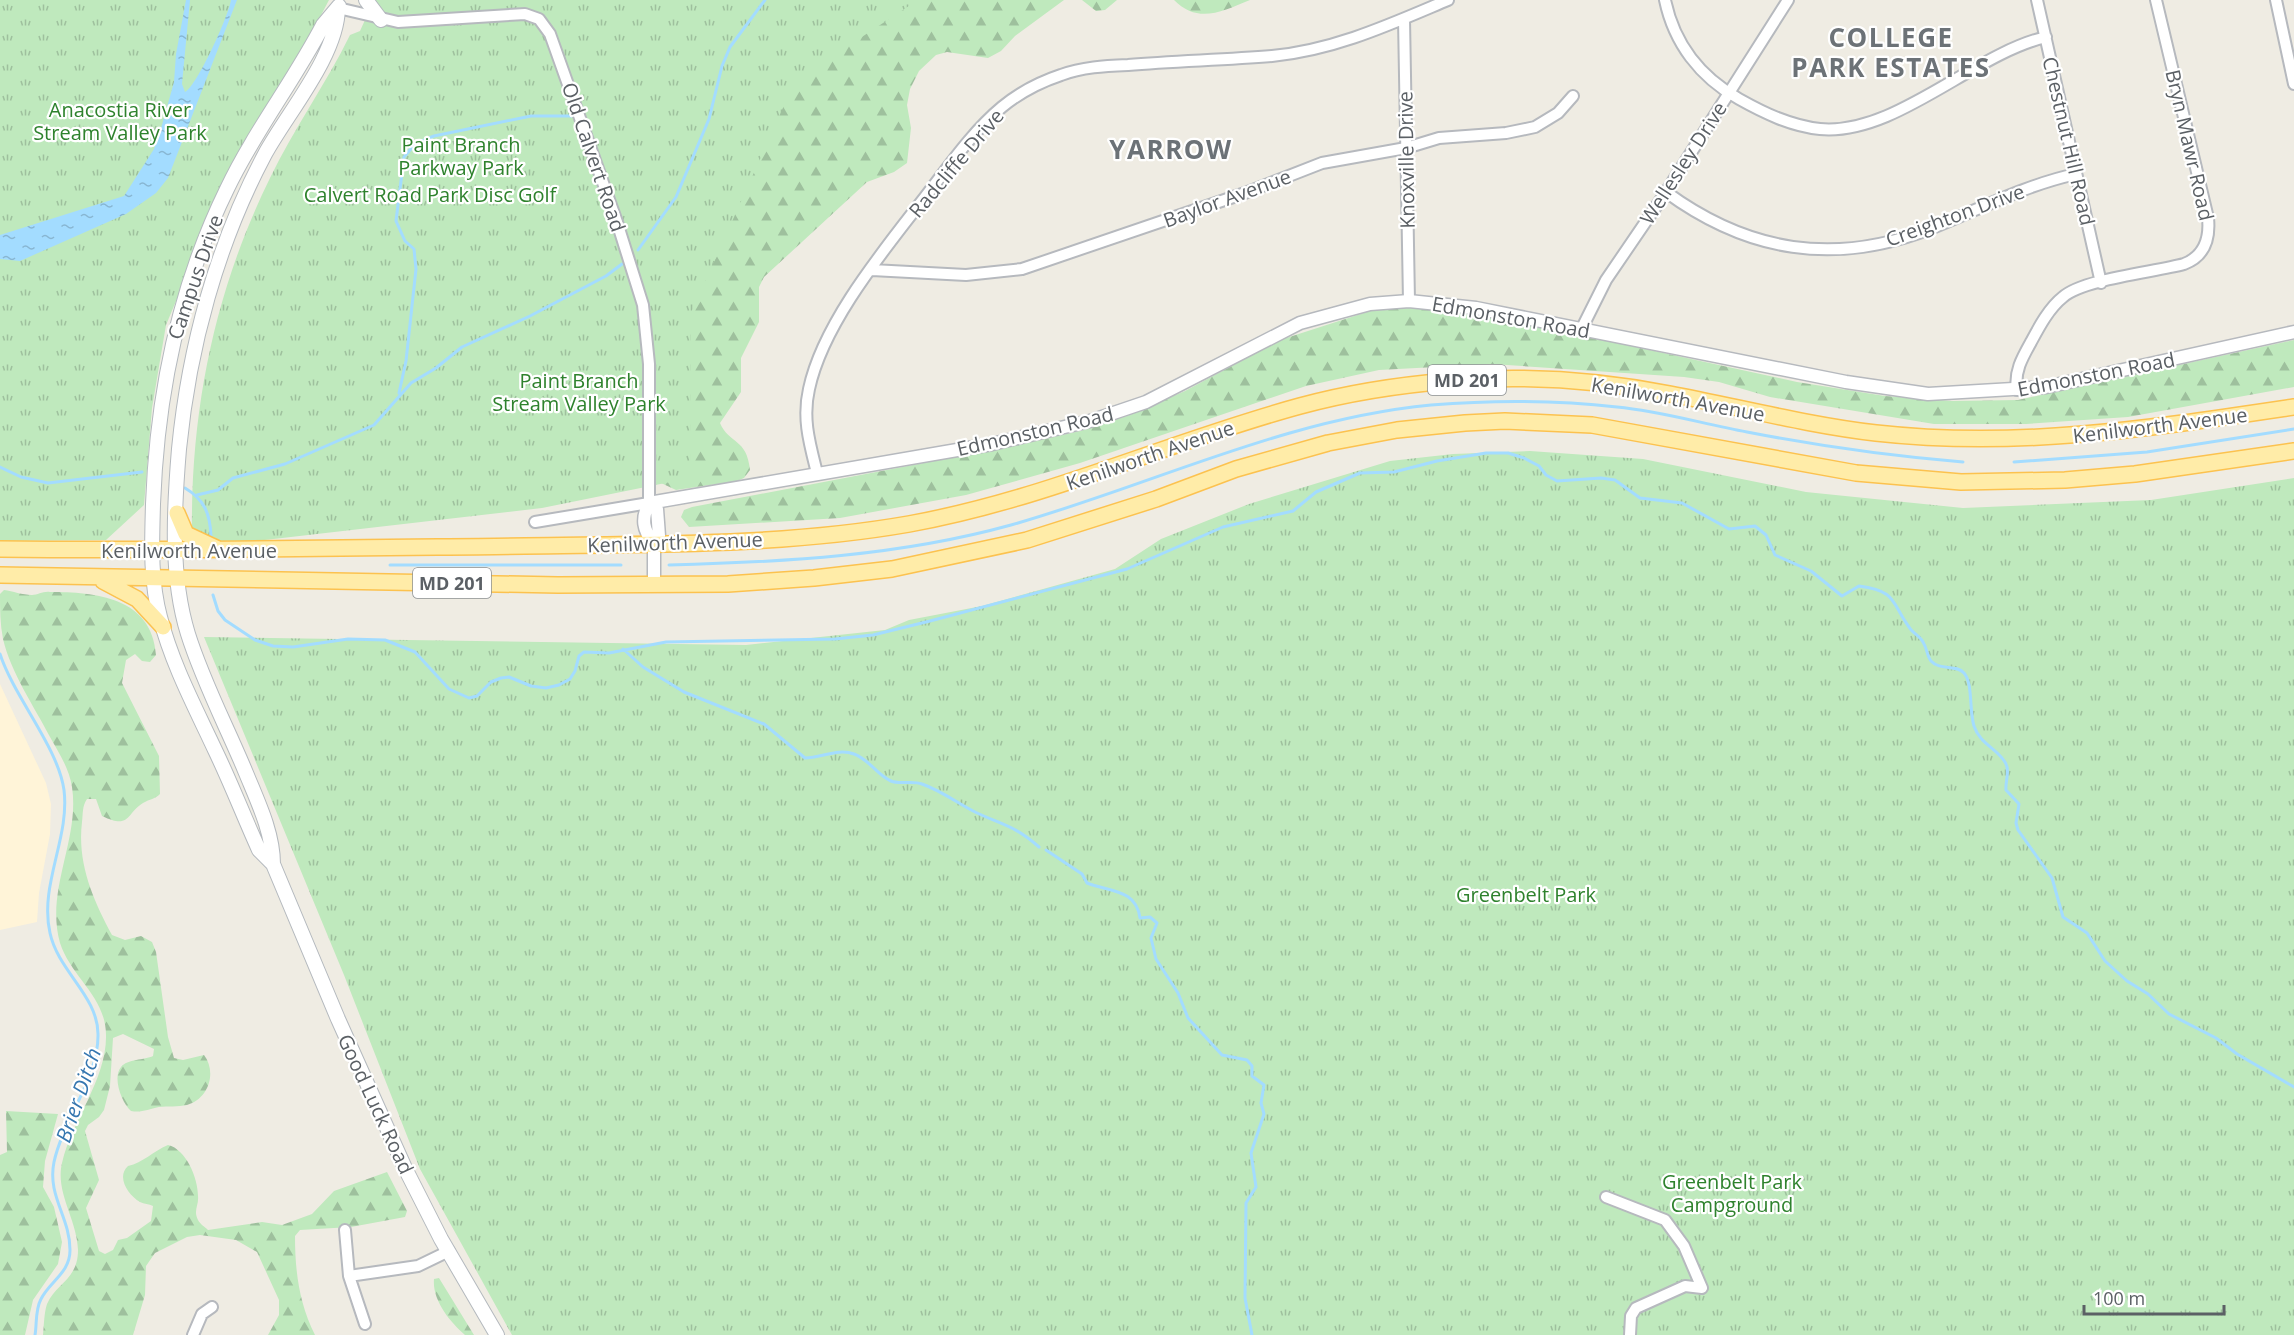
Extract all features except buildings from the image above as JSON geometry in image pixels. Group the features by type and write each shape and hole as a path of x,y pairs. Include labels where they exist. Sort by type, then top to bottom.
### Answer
{"main road":[{"path":"366,0 381,20"},
{"name":"Campus Drive","path":"177,578 177,513 183,418 193,356 213,282 229,235 265,154 330,43 338,22 340,4"},
{"name":"Campus Drive","path":"154,578 152,550 154,466 160,410 170,352 189,285 206,236 234,175 323,25 340,4"},
{"name":"Kenilworth Avenue","path":"0,549 221,550 654,544 791,539 922,521 1038,493 1299,406 1366,392 1451,381 1531,379 1611,385 1672,394 1868,432 1967,440 2095,435 2294,407"},
{"name":"Kenilworth Avenue","path":"0,575 654,585 788,581 892,569 937,561 1063,530 1297,450 1365,435 1465,423 1515,421 1592,425 1856,473 1961,482 2077,479 2294,451"},
{"path":"177,513 186,534 221,550"},
{"path":"94,577 130,594 151,612 163,627"},
{"name":"Good Luck Road","path":"154,578 163,627 186,688 259,850 273,864 389,1134 449,1251 497,1335"},
{"name":"Good Luck Road","path":"177,578 189,635 256,797 273,846 273,864"}],"street":[{"name":"Radcliffe Drive","path":"818,473 806,423 812,375 834,325 872,270 974,135 1001,108 1042,82 1087,68 1275,56 1317,49 1404,19 1448,0"},
{"path":"1665,0 1675,36 1682,48 1728,93 1805,127 1836,128 1899,110 2016,45 2046,37"},
{"name":"Wellesley Drive","path":"1582,328 1606,280 1666,192 1788,0"},
{"name":"Chestnut Hill Road","path":"2037,0 2101,282"},
{"name":"Bryn Mawr Road","path":"2017,390 2016,376 2021,358 2050,311 2068,293 2101,282 2190,261 2202,251 2208,236 2208,218 2156,0"},
{"path":"2276,0 2293,76"},
{"name":"Old Calvert Road","path":"340,4 381,20 409,22 525,14 539,19 550,34 617,222 643,305 649,364 649,503 644,513 645,532 654,544 654,585"},
{"name":"Knoxville Drive","path":"1404,19 1408,301"},
{"name":"Baylor Avenue","path":"872,270 966,275 1022,269 1245,193 1323,163 1406,148 1439,138 1506,132 1535,126 1558,114 1573,96"},
{"name":"Creighton Drive","path":"1666,192 1694,213 1732,232 1795,248 1833,249 1853,248 1905,237 2023,190 2076,174"},
{"name":"Edmonston Road","path":"535,522 992,444 1090,421 1146,402 1300,323 1370,304 1408,301 1476,308 1886,389 1928,394 2046,387 2294,332"},
{"path":"1606,1197 1665,1220 1684,1246 1702,1288 1685,1286 1677,1288 1636,1308 1631,1316 1630,1335"},
{"path":"345,1230 349,1276 365,1324"},
{"path":"349,1276 418,1266 449,1251"},
{"path":"193,1335 202,1314 212,1307"}],"shaded area":[{"path":"0,684 46,783 51,804 50,834 39,893 37,922 0,930"}],"green space":[{"name":"Anacostia River Stream Valley Park","path":"0,0 329,0 308,40 235,160 166,325 152,408 144,505 106,540 0,541"},
{"path":"374,0 918,0 795,81 691,313 690,478 542,508 205,547 192,538 192,491 201,399 220,309 234,265 250,221 279,160 350,35 360,31"},
{"path":"768,0 1064,0 1015,36 1001,51 988,58 947,52 936,55 919,71 910,89 907,105 911,128 907,163 894,172 867,182 764,277 759,287 759,322 741,358 741,392 720,423 728,435 742,447 750,470 744,478 737,481 676,490 661,483 641,252"},
{"path":"1082,0 1117,0 1105,10 1096,11"},
{"path":"1174,0 1250,0 1220,12 1201,14 1192,12"},
{"path":"1401,306 1507,319 1797,382 1885,396 1952,401 2018,400 2294,340 2294,387 2128,417 2026,424 1934,424 1770,397 1719,382 1684,377 1492,364 1379,370 1306,386 1080,463 966,495 840,518 689,527 681,517 684,510 692,507 1018,445 1080,431 1127,416 1185,391 1280,340 1370,311"},
{"name":"Greenbelt Park","path":"1530,451 1643,459 1806,492 1963,508 2151,500 2294,478 2294,1335 512,1335 420,1169 344,975 204,637 746,645 885,630 909,620 982,606 1115,569 1161,539 1249,504 1390,461 1453,454"},
{"path":"4,590 32,595 67,592 102,597 118,602 133,610 144,621 152,636 156,655 150,662 142,661 135,654 126,660 122,683 159,756 160,794 143,803 123,821 111,820 102,816 96,799 87,799 83,813 82,852 93,895 112,935 125,940 141,936 152,942 156,952 168,1037 174,1058 183,1060 204,1055 210,1069 210,1077 205,1091 195,1102 184,1106 131,1111 119,1090 118,1072 127,1062 153,1056 154,1049 123,1034 113,1038 110,1086 104,1110 88,1125 85,1131 99,1180 86,1208 99,1251 105,1254 113,1250 118,1240 127,1238 151,1221 153,1206 140,1202 131,1195 125,1186 123,1175 128,1166 168,1145 180,1152 190,1165 196,1181 197,1217 208,1230 262,1222 282,1225 312,1214 334,1191 387,1172 407,1211 405,1217 351,1227 300,1230 295,1236 299,1287 305,1311 315,1335 268,1335 279,1315 279,1300 257,1252 236,1240 200,1235 187,1237 155,1253 146,1266 145,1295 133,1335 43,1335 47,1304 71,1275 77,1260 77,1239 61,1185 62,1163 73,1131 101,1068 106,1035 100,1009 65,955 60,943 57,904 71,826 72,787 69,773 11,664 3,639 0,616 0,594"},
{"path":"6,1111 58,1114 45,1161 43,1187 54,1207 62,1242 58,1264 33,1300 25,1335 0,1335 0,1155 7,1152"},
{"path":"439,1278 474,1335 465,1335 443,1310 434,1287 434,1279"}],"water":[{"path":"186,0 190,0 182,84 185,92 197,77 212,49 231,0 237,0 168,178 156,193 126,214 20,261 0,259 0,235 124,196 154,149 160,132 174,82 176,54"}],"waterway":[{"path":"638,250 676,197 709,119 722,66 730,47 765,0"},
{"path":"399,393 406,361 416,269 414,249 405,241 396,221 404,157 415,144 434,136 531,116 572,116"},
{"path":"197,495 218,490 233,478 285,464 374,425 411,383 436,368 462,347 530,316 606,276 622,264"},
{"path":"669,565 841,556 926,544 969,535 1064,509 1219,455 1323,424 1431,405 1524,402 1617,407 1650,411 1747,432 1828,446 1963,462"},
{"path":"2014,462 2147,452 2294,429"},
{"path":"213,595 218,611 225,620 255,640 273,646 293,647 348,639 385,640 415,652 449,689 469,698 477,696 491,682 501,678 509,677 531,686 546,688 559,685 570,679 579,656 584,652 609,653 666,642 835,639 873,635 1127,569 1223,527 1293,511 1316,492 1360,473 1394,472 1437,461 1486,453 1508,453 1539,466 1546,475 1557,481 1601,478 1615,480 1640,498 1682,503 1729,529 1755,526 1766,535 1775,555 1811,571 1842,596 1859,586 1887,595 1911,629 1923,641 1931,661 1939,666 1961,670 1967,677 1974,726 1981,738 1999,754 2006,764 2008,770 2006,790 2019,804 2016,823 2018,830 2052,878 2063,917 2087,933 2105,961 2127,981 2148,994 2169,1014 2216,1038 2237,1054 2294,1087"},
{"path":"0,467 21,477 48,483 142,472"},
{"path":"185,488 197,497 205,508 211,536"},
{"path":"390,565 621,565"},
{"path":"623,649 643,667 684,692 764,724 805,758 842,752 854,754 891,781 918,783 929,787 1015,830 1039,847"},
{"name":"Brier Ditch","path":"0,654 15,687 45,739 60,774 65,808 48,897 50,933 54,947 92,1008 98,1034 93,1066 65,1130 54,1162 54,1185 67,1227 69,1258 67,1265 39,1303 35,1335"},
{"path":"1046,850 1082,874 1087,883 1128,897 1138,909 1140,918 1150,917 1157,923 1151,938 1156,959 1178,993 1188,1018 1222,1055 1247,1060 1252,1066 1252,1076 1264,1085 1261,1103 1264,1114 1251,1153 1256,1187 1246,1203 1245,1298 1252,1335"}],"district":[{"name":"COLLEGE PARK ESTATES","path":"1891,52"},
{"name":"YARROW","path":"1171,149"}],"park label":[{"name":"Paint Branch Parkway Park","path":"461,156"},
{"name":"Calvert Road Park Disc Golf","path":"430,194"},
{"name":"Paint Branch Stream Valley Park","path":"579,392"},
{"name":"Greenbelt Park Campground","path":"1732,1192"}]}
